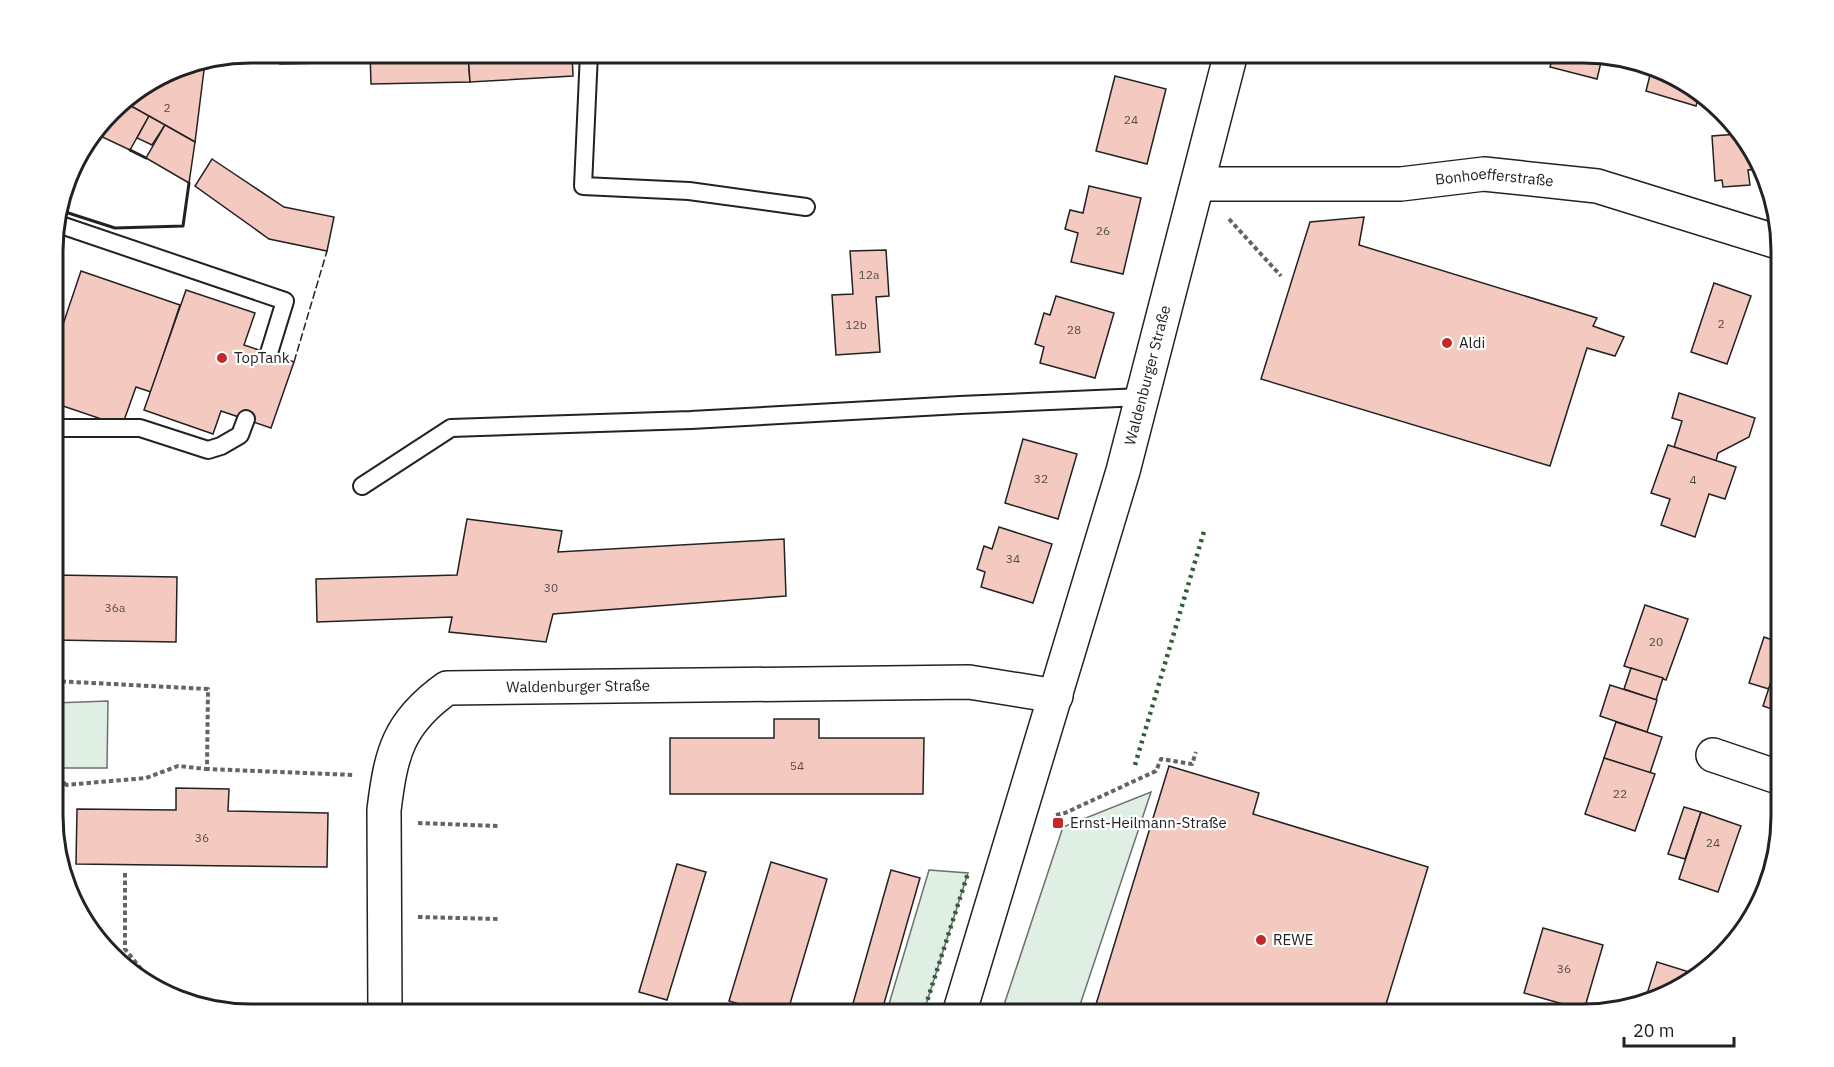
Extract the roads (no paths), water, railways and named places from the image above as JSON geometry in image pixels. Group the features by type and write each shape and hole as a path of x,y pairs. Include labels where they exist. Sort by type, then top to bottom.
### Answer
{"street":[{"name":"Waldenburger Straße","path":"962,1004 1122,471 1228,63"},
{"name":"Bonhoefferstraße","path":"1198,184 1401,184 1484,174 1597,186 1771,240"},
{"name":"Waldenburger Straße","path":"385,1004 384,810 388,777 394,751 407,725 426,703 447,688 969,682 1056,696"},
{"path":"1713,755 1771,775"}],"lane":[{"path":"589,63 583,186 689,191 806,207"},
{"path":"65,227 285,301 269,353"},
{"path":"362,486 451,428 691,420 1142,397"},
{"path":"63,428 140,428 208,450 221,446 240,435 246,419"}],"place":[{"name":"Aldi","path":"1447,343"},
{"name":"TopTank","path":"222,358"},
{"name":"Ernst-Heilmann-Straße","path":"1058,823"},
{"name":"REWE","path":"1261,940"}]}
